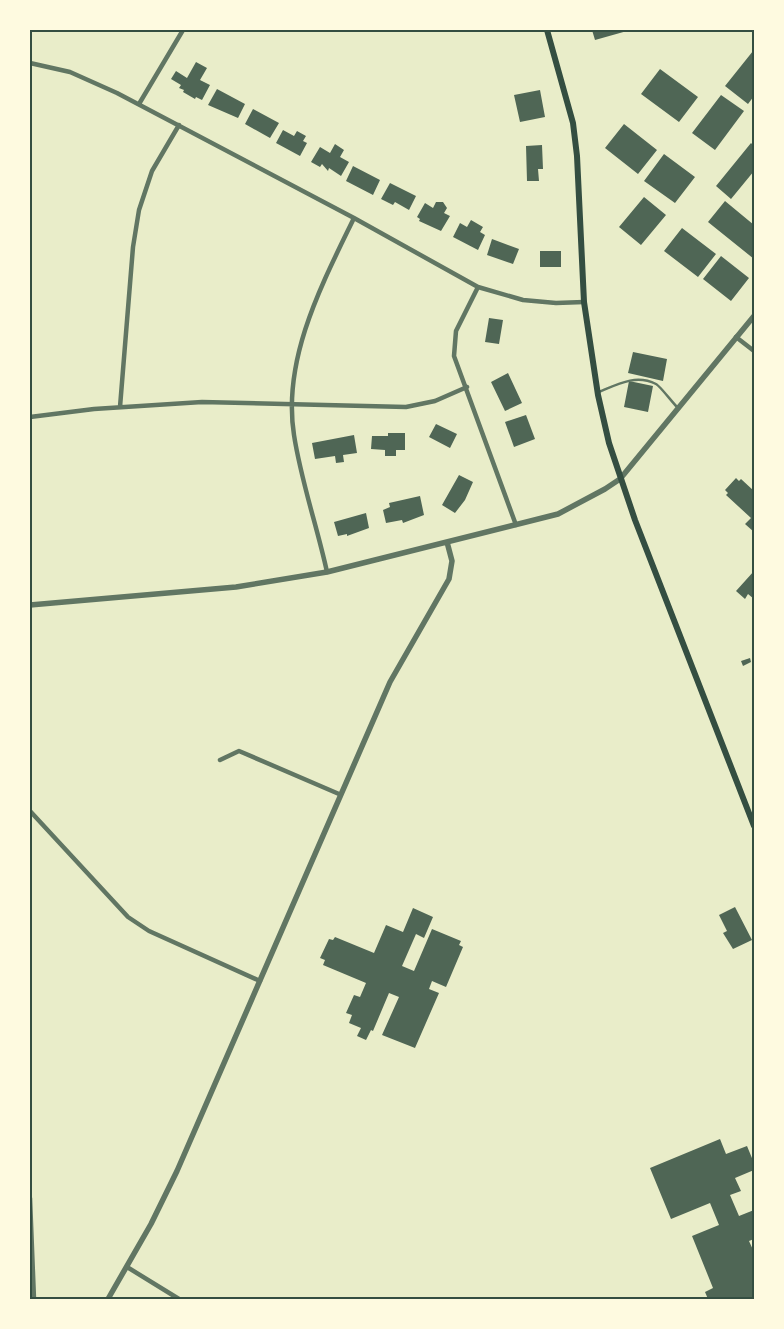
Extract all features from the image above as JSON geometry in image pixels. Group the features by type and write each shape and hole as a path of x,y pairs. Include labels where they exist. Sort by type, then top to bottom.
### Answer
{"main road":[{"path":"547,30 572,123 577,156 584,302 598,392 620,479 754,826"}],"street":[{"path":"139,104 183,30"},
{"path":"30,63 70,72 139,104 354,218 478,287 522,300 556,303 584,302"},
{"path":"120,407 133,247 138,210 152,171 179,125"},
{"path":"327,572 294,434 292,404 297,364 306,326 321,284 354,218"},
{"path":"478,287 454,340 457,365 467,387 516,525"},
{"path":"30,605 236,588 327,572 558,514 605,490 620,479 754,316"},
{"path":"736,337 754,351"},
{"path":"30,417 120,407 202,402 406,407 435,401 467,387"},
{"path":"108,1299 127,1267 177,1171 339,794 401,661 449,579 452,561 447,542"},
{"path":"220,760 239,752 339,794"},
{"path":"30,811 128,917 148,931 260,981"},
{"path":"30,1198 34,1299"},
{"path":"127,1267 180,1299"}],"lane":[{"path":"598,392 628,380 658,384 678,408"}],"building":[{"path":"592,30 627,30 627,31 595,40"},
{"path":"753,51 754,96 748,104 725,86"},
{"path":"196,62 207,68 200,80 210,85 202,100 196,97 195,99 183,92 184,90 179,88 181,85 171,79 176,71 187,78"},
{"path":"660,69 698,97 679,122 641,94"},
{"path":"217,89 245,104 238,118 208,105"},
{"path":"540,90 545,117 520,122 514,95"},
{"path":"721,95 744,111 715,150 692,133"},
{"path":"253,109 279,123 270,138 245,124"},
{"path":"624,124 657,150 638,174 605,148"},
{"path":"283,130 294,136 297,131 306,136 303,141 307,143 300,156 276,143"},
{"path":"751,143 754,146 754,171 731,199 716,186"},
{"path":"335,144 344,150 340,157 349,162 341,176 329,168 328,171 322,164 320,167 311,162 320,147 330,153"},
{"path":"542,145 543,169 538,169 539,181 527,181 526,146"},
{"path":"664,154 695,177 675,203 644,181"},
{"path":"353,166 380,180 373,195 346,181"},
{"path":"390,183 416,196 409,210 395,202 393,205 381,199"},
{"path":"644,197 666,215 641,245 619,227"},
{"path":"725,201 754,225 754,259 708,222"},
{"path":"436,202 443,202 447,208 444,213 450,216 441,231 419,221 420,219 417,217 425,203 433,208"},
{"path":"471,220 483,227 480,232 485,235 478,250 453,237 460,223 467,227"},
{"path":"682,228 716,254 698,277 664,251"},
{"path":"492,239 519,249 513,264 487,255"},
{"path":"540,251 561,251 561,267 540,267"},
{"path":"721,256 749,278 731,301 703,279"},
{"path":"489,318 503,320 499,344 485,342"},
{"path":"633,352 667,359 663,381 628,373"},
{"path":"508,373 522,403 505,411 491,382"},
{"path":"629,381 653,386 648,412 624,407"},
{"path":"526,415 535,439 514,447 505,422"},
{"path":"436,424 457,434 450,448 429,437"},
{"path":"388,433 405,433 405,450 396,450 396,456 385,456 385,450 371,449 372,436 388,436"},
{"path":"354,435 357,453 343,455 344,462 336,463 335,456 315,459 312,443"},
{"path":"459,475 473,482 465,500 455,513 442,505"},
{"path":"736,478 739,481 741,479 754,491 754,532 745,524 751,518 726,495 728,493 725,490"},
{"path":"420,496 424,515 403,523 402,520 386,523 383,510 390,507 389,503"},
{"path":"366,513 369,528 347,536 347,534 338,536 334,522"},
{"path":"754,571 754,599 748,594 745,599 736,591"},
{"path":"750,658 751,662 743,666 741,661"},
{"path":"735,907 752,940 733,949 723,933 727,931 719,915"},
{"path":"413,908 433,917 424,938 416,934 402,966 414,971 432,929 461,941 459,945 463,947 446,987 432,981 429,989 439,993 415,1048 382,1035 399,997 389,993 373,1031 371,1030 366,1040 357,1036 361,1028 349,1023 352,1015 346,1013 354,995 360,997 366,983 323,965 325,960 320,958 329,939 333,940 335,937 374,953 386,925 403,932"},
{"path":"720,1139 726,1154 747,1146 754,1163 754,1170 735,1178 741,1191 730,1195 739,1216 754,1210 754,1239 749,1241 754,1252 754,1299 708,1299 705,1292 713,1288 692,1236 719,1225 710,1203 671,1219 650,1168"}]}
